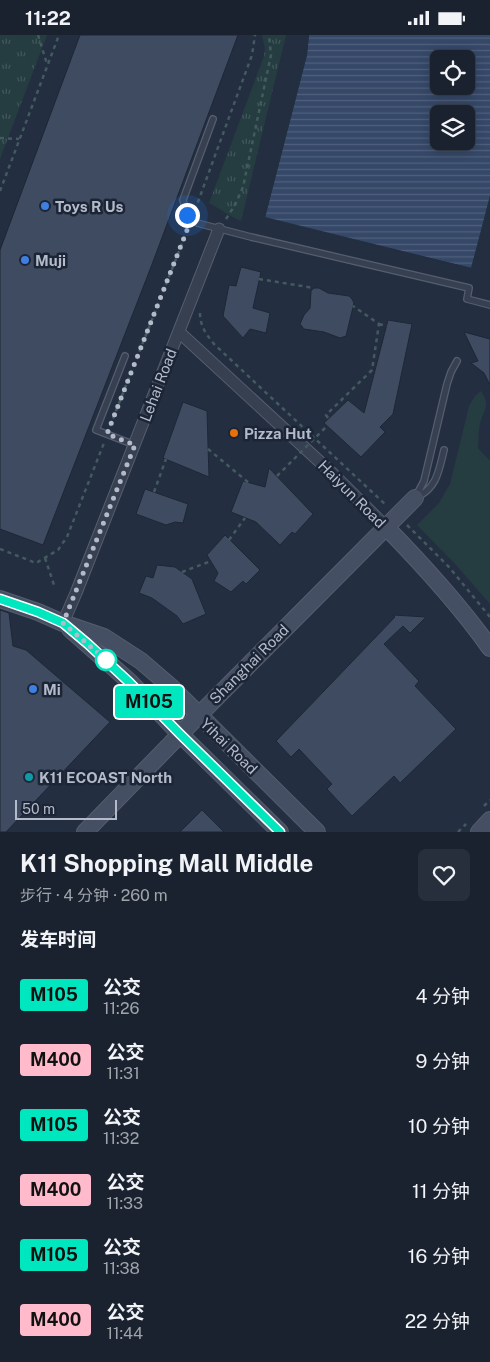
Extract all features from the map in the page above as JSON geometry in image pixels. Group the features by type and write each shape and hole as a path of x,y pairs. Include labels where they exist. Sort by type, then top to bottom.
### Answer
{"street":[{"name":"Lehai Road","path":"63,623 219,229"},
{"name":"Haiyun Road","path":"179,332 333,474 392,522 490,648"},
{"name":"Shanghai Road","path":"85,832 415,498"},
{"path":"0,599 63,623"},
{"name":"Yihai Road","path":"63,623 92,632 119,645 141,661 170,686 198,716 317,832"},
{"name":"Yihai Road","path":"63,623 112,665 280,832"},
{"path":"479,832 490,820"}],"lane":[{"path":"213,119 183,200 185,211 191,220 219,229 470,288 467,299 490,305"},
{"path":"125,356 96,429 135,445"},
{"path":"415,498 424,481 447,384 457,361"},
{"path":"415,498 429,490 434,484 444,450"}],"path":[{"path":"38,35 48,65"},
{"path":"0,191 59,35"},
{"path":"107,434 191,220 252,55 255,35"},
{"path":"219,229 235,205 243,187 271,55 269,35"},
{"path":"0,138 19,139"},
{"path":"259,279 314,288"},
{"path":"353,306 379,324 387,326"},
{"path":"200,311 200,322 214,344 392,522 449,567 490,617"},
{"path":"328,418 326,415 372,369 379,324"},
{"path":"277,476 327,426"},
{"path":"208,449 249,483"},
{"path":"154,492 166,459"},
{"path":"229,540 245,518"},
{"path":"45,558 55,588"},
{"path":"182,572 211,561"}],"green space":[{"path":"0,35 47,35 0,159"},
{"path":"262,35 286,35 241,221 209,203 264,56 265,48"},
{"path":"481,391 486,406 480,423 478,448 490,461 490,604 417,525 439,503 450,484 469,406 475,396"}],"water":[{"path":"309,35 490,35 490,196 472,268 265,218 307,55"}],"pier":[{"path":"306,35 309,35 307,55 265,217 471,268 490,196 490,207 473,270 263,219 304,55"}],"building":[{"path":"80,35 238,35 151,267 43,545 0,529 0,250"},
{"path":"241,267 261,272 253,308 270,313 266,333 250,329 243,338 223,316 229,285 236,286"},
{"path":"314,288 319,288 328,293 349,296 352,299 354,303 346,336 340,338 324,332 304,329 300,324 310,308 311,291"},
{"path":"388,320 412,324 393,414 380,427 385,432 361,457 324,423 348,400 364,413"},
{"path":"464,332 490,339 490,385 484,373 471,363 478,361"},
{"path":"183,402 207,411 209,477 163,458"},
{"path":"269,468 313,514 295,534 292,532 280,545 256,522 231,512 243,481 265,487"},
{"path":"145,489 188,504 183,523 175,522 166,525 136,514"},
{"path":"225,535 260,570 246,584 243,581 231,592 214,581 218,573 207,555"},
{"path":"157,565 175,567 192,579 206,614 183,624 177,616 152,598 139,593 146,576 153,578"},
{"name":"K11 ECOAST North","path":"0,610 9,613 13,646 26,650 110,722 6,832 0,832"},
{"path":"393,615 426,617 410,633 403,626 384,644 419,681 415,686 456,729 400,783 394,776 352,816 327,789 332,784 299,749 291,757 276,741 395,617"},
{"path":"202,810 224,832 180,832"}],"bus line":[{"name":"M105","path":"0,599 23,606 63,623 112,665 280,832"}],"place":[{"name":"Toys R Us","path":"45,206"},
{"name":"Muji","path":"25,260"},
{"name":"Pizza Hut","path":"234,433"},
{"name":"Mi","path":"33,689"},
{"name":"K11 ECOAST North","path":"29,777"}],"route":[{"path":"106,660 112,665 63,623 135,445 107,434 191,220 187,215"}]}
